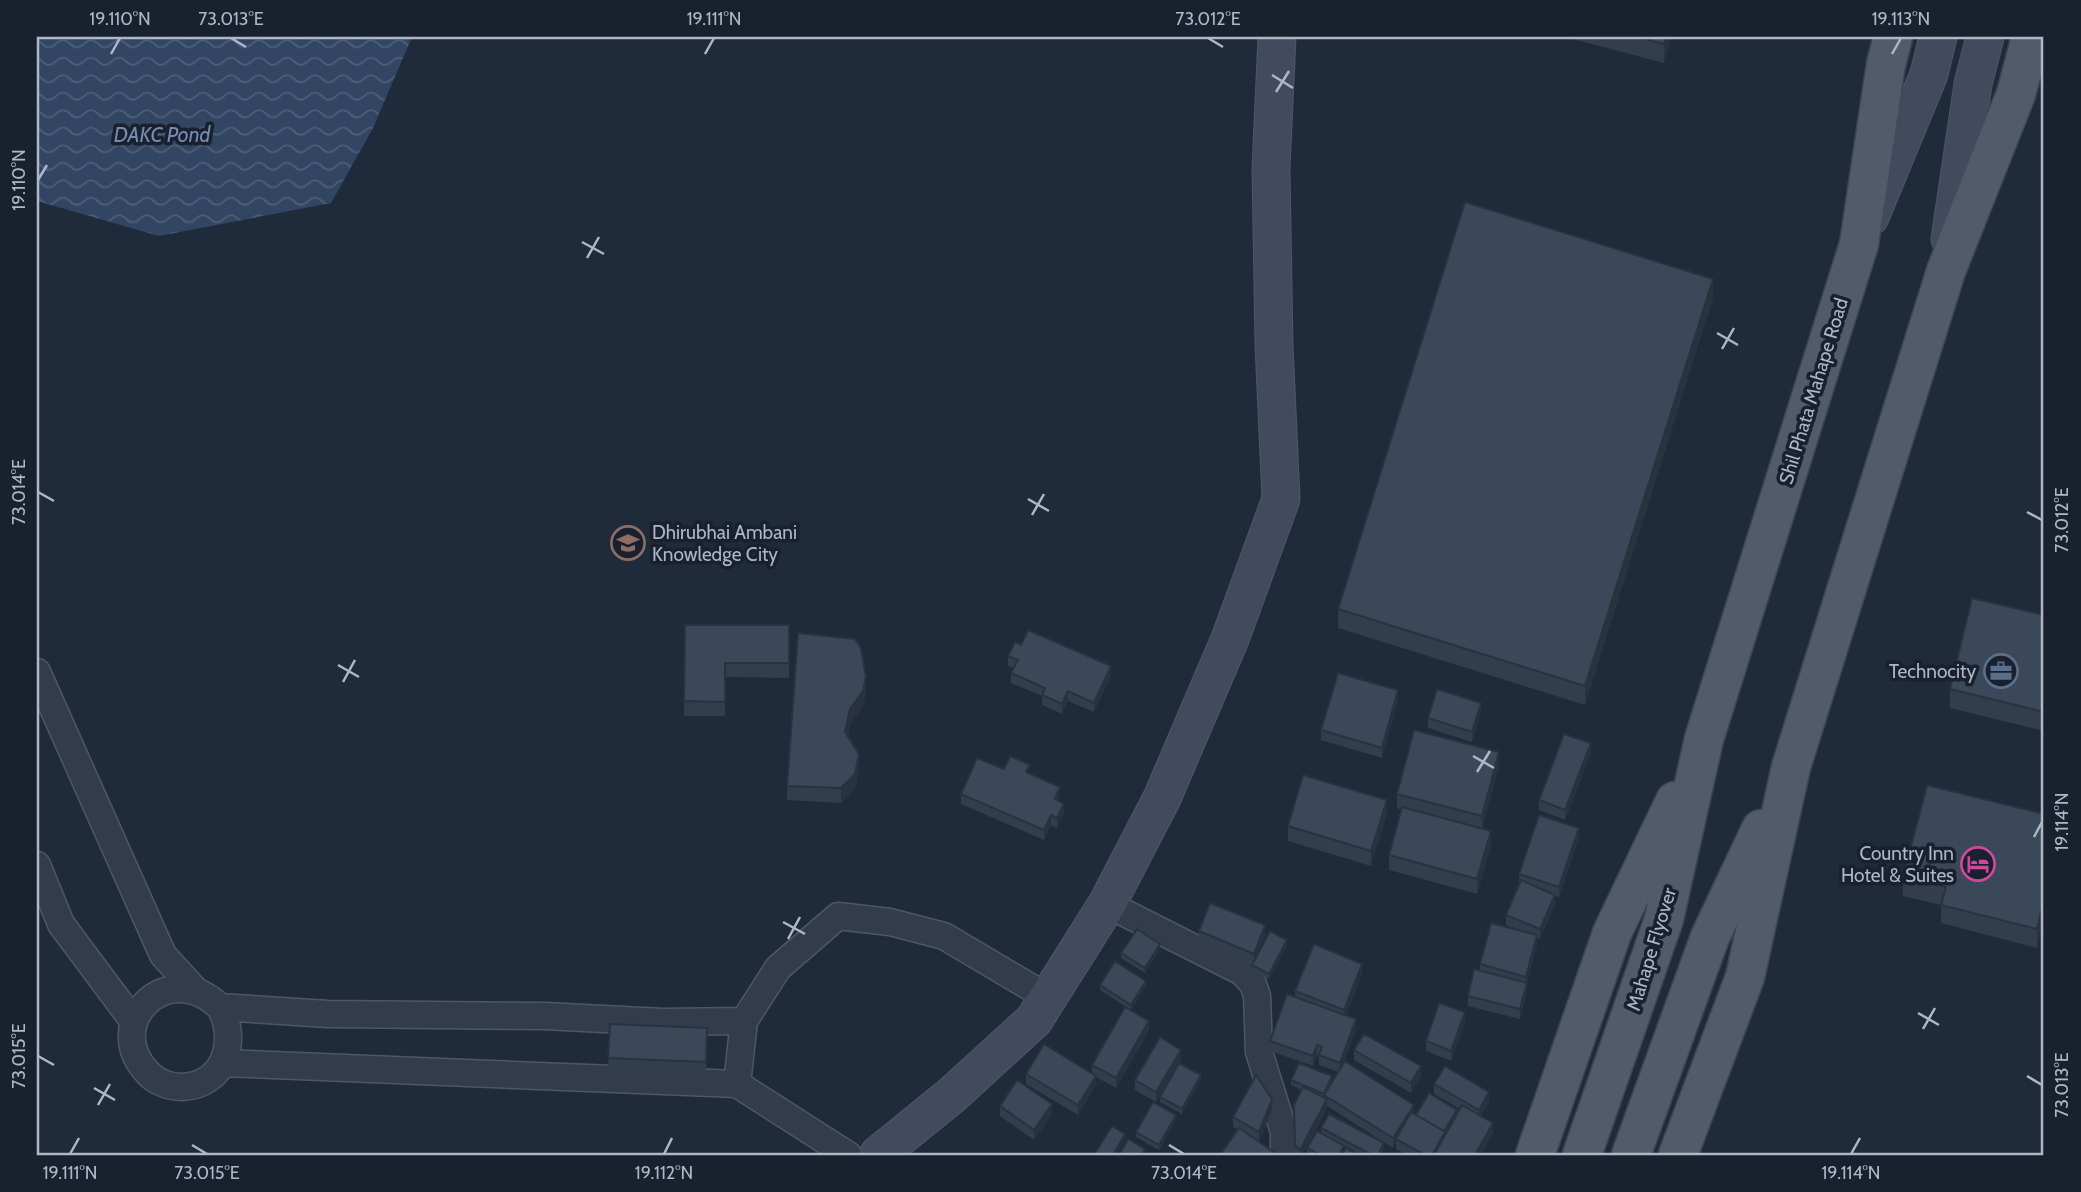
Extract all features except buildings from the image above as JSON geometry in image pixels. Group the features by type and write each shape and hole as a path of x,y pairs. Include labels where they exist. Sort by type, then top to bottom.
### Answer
{"main road":[{"name":"Shil Phata Mahape Road","path":"1704,739 1859,244 1886,64 1893,37"},
{"path":"1678,1155 1745,977 1791,766 1946,271 2016,94 2031,37"},
{"path":"1535,1155 1612,933 1704,739"},
{"name":"Mahape Flyover","path":"1582,1155 1664,919 1704,739"},
{"path":"1630,1155 1710,937 1791,766"}],"street":[{"path":"878,1155 952,1095 1034,1020 1107,904 1162,798 1230,639 1281,499 1270,168 1277,37"},
{"path":"1859,244 1929,74 1938,37"},
{"path":"1946,271 1973,84 1985,37"},
{"path":"37,672 163,955 195,990"},
{"path":"37,865 61,923 134,1022"},
{"path":"1107,904 1242,972 1253,984 1257,996 1259,1052 1284,1132 1284,1155"},
{"path":"737,1084 744,1021 778,968 838,916 890,922 944,936 1047,998"},
{"path":"165,990 195,990 220,1007 227,1020 229,1050 212,1076 198,1084 182,1087 166,1085 152,1078 141,1066 134,1052 134,1022 141,1008 165,990"},
{"path":"220,1007 328,1014 545,1016 662,1022 744,1021"},
{"path":"223,1063 737,1084 848,1155"}],"water":[{"name":"DAKC Pond","path":"37,37 412,37 373,128 331,203 159,236 37,201"}],"place":[{"name":"Dhirubhai Ambani Knowledge City","path":"628,543"},
{"name":"Technocity","path":"2001,671"},
{"name":"Country Inn Hotel & Suites","path":"1978,864"}]}
